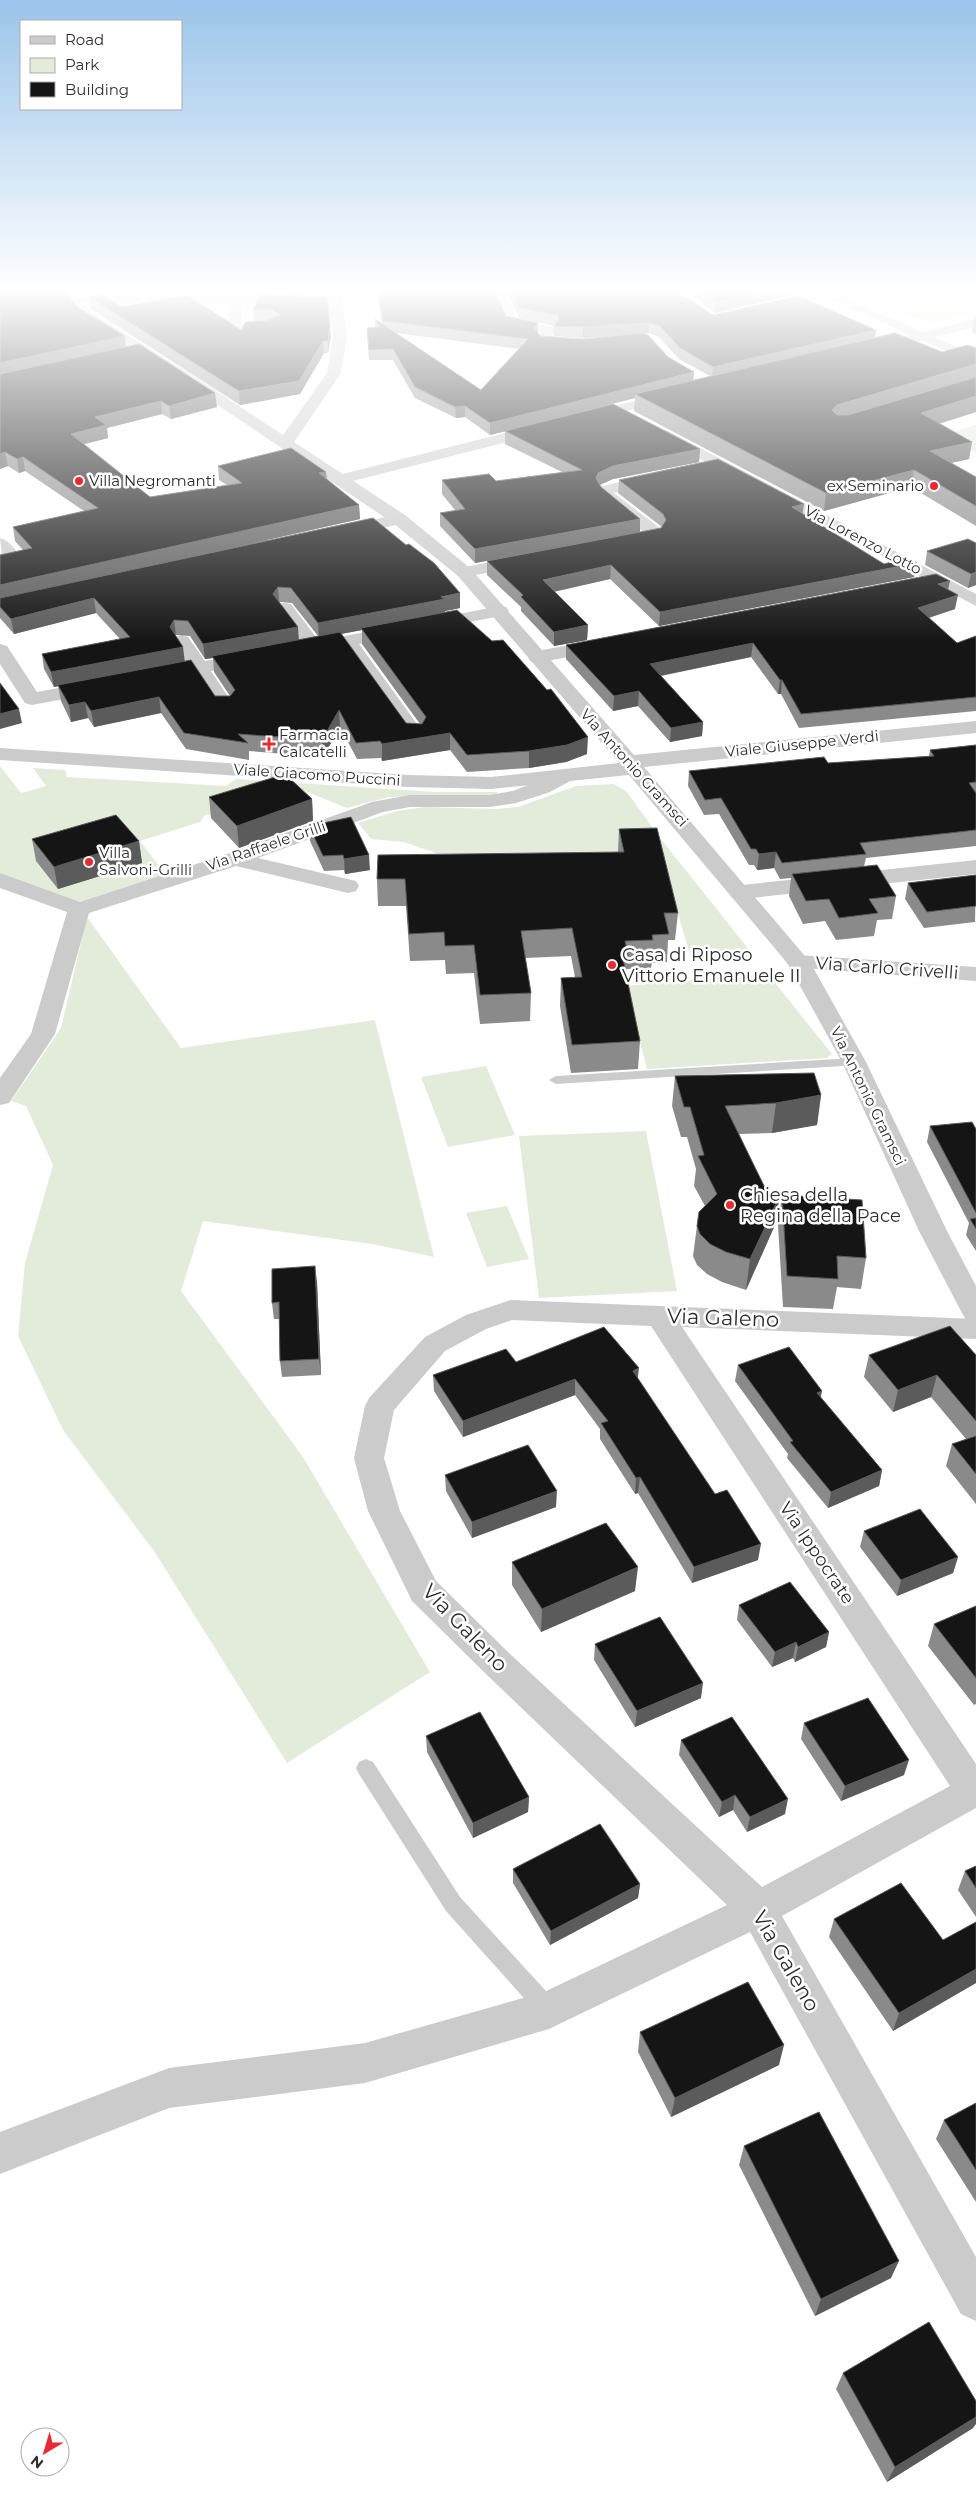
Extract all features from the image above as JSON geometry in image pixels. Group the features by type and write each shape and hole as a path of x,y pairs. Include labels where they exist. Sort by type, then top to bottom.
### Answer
{"street":[{"name":"Via Antonio Gramsci","path":"234,409 399,519 464,572 500,611 537,657 742,892 798,962 854,1062 933,1231 976,1313"},
{"path":"285,443 309,409"},
{"path":"341,479 622,409"},
{"path":"617,410 635,419"},
{"name":"Via Lorenzo Lotto","path":"652,428 976,601"},
{"path":"695,470 722,464"},
{"path":"607,545 654,536 656,533 608,496 605,490 668,475"},
{"path":"331,534 399,519"},
{"path":"0,543 12,559 0,562"},
{"path":"464,572 540,558"},
{"path":"908,586 937,580"},
{"path":"285,608 314,647"},
{"path":"295,650 500,611"},
{"path":"348,641 416,735"},
{"path":"182,642 201,668 225,707"},
{"path":"537,657 615,642"},
{"path":"0,650 32,699 116,683"},
{"path":"144,678 267,656"},
{"name":"Viale Giuseppe Verdi","path":"634,768 976,727"},
{"name":"Viale Giuseppe Verdi","path":"634,768 976,740"},
{"name":"Viale Giacomo Puccini","path":"0,754 408,781 491,783 634,768"},
{"name":"Via Raffaele Grilli","path":"79,909 234,859 379,806 410,801 490,801 516,797 543,788 565,776"},
{"path":"234,859 348,886"},
{"path":"742,892 976,867"},
{"path":"0,880 79,909 43,1034 0,1097"},
{"name":"Via Carlo Crivelli","path":"798,962 976,974"},
{"name":"Via Galeno","path":"976,1329 511,1310 476,1322 435,1344 380,1406 369,1458 384,1511 424,1590 498,1664 758,1909 976,2299"},
{"name":"Via Ippocrate","path":"659,1316 975,1790"},
{"path":"0,2153 169,2088 365,2063 549,2010 758,1909 975,1790"}],"lane":[{"path":"556,1080 854,1062"},
{"path":"366,1768 453,1904 549,2010"}],"green space":[{"path":"976,425 976,453 943,435"},
{"path":"0,766 21,793 46,786 33,768 65,770 67,777 226,786 236,779 435,792 498,792 496,795 389,797 347,808 300,789 204,816 200,822 140,841 169,879 79,909 0,875"},
{"path":"614,784 627,792 657,834 754,956 692,961 659,851 454,871 436,853 404,842 371,839 358,823 397,811 425,807 494,809 518,807 576,786"},
{"path":"87,917 181,1048 375,1020 434,1257 372,1244 203,1221 181,1291 303,1457 430,1672 287,1763 154,1551 63,1430 18,1336 25,1263 53,1165 26,1106 11,1101 61,1028"},
{"path":"768,974 832,1054 827,1058 647,1069 625,986"},
{"path":"486,1066 515,1135 448,1147 421,1077"},
{"path":"646,1131 677,1291 539,1298 519,1136"},
{"path":"507,1206 529,1259 487,1267 466,1213"}],"building":[{"path":"0,409 130,409 95,417 106,425 71,434 150,497 242,483 218,466 291,448 326,472 319,473 359,505 0,585 0,555 32,548 13,527 98,508 23,457 17,459 5,452 0,454"},
{"path":"469,409 548,409 490,423"},
{"path":"595,409 622,409 700,449 613,466 598,473 596,478 601,487 640,519 475,549 440,513 465,509 442,480 489,474 496,481 582,470 505,431"},
{"path":"663,409 833,409 832,410 837,415 848,415 870,409 935,409 921,413 972,442 930,451 976,477 976,506 914,470 826,493"},
{"path":"718,459 804,504 792,507 884,564 906,558 917,563 660,612 611,565 543,580 588,625 554,632 521,597 523,595 487,561 661,528 666,520 663,514 619,480"},
{"path":"373,518 406,545 409,544 434,563 460,593 441,597 445,599 318,623 291,588 278,587 273,594 298,627 203,644 188,621 174,620 170,627 183,647 51,672 42,654 130,637 94,598 11,619 0,607 0,598"},
{"path":"968,539 976,543 976,572 971,574 927,551"},
{"path":"936,574 950,581 938,584 958,595 918,608 957,643 976,636 976,697 801,714 782,680 780,680 753,643 650,664 703,722 671,728 639,691 614,696 566,645"},
{"path":"457,610 492,641 503,640 547,690 551,689 588,737 567,745 529,751 467,755 450,733 382,744 380,741 356,743 339,710 322,740 238,734 248,743 184,733 159,697 91,711 85,702 69,705 58,685 191,660 215,696 230,696 235,690 212,656 340,632 406,723 422,724 426,717 361,628"},
{"path":"0,683 19,709 0,714"},
{"path":"976,745 976,782 969,783 976,793 976,830 860,843 866,854 782,863 776,852 759,854 756,849 751,849 721,798 705,800 689,771 824,757 828,763 934,756 930,750"},
{"path":"285,774 312,799 237,826 209,797"},
{"path":"116,815 139,841 54,867 32,839"},
{"path":"351,817 369,855 344,859 343,855 323,856 309,826"},
{"path":"657,828 678,913 664,913 669,934 652,935 653,940 625,941 628,954 622,954 640,1041 572,1045 561,978 582,977 572,928 521,931 531,993 480,995 474,945 445,946 444,932 409,934 405,879 377,879 378,855 624,852 619,829"},
{"path":"877,865 896,896 869,899 878,913 839,918 829,899 806,901 792,874"},
{"path":"976,875 976,906 927,912 908,883"},
{"path":"814,1073 821,1095 776,1103 725,1106 768,1194 780,1195 750,1259 726,1252 710,1244 700,1234 697,1226 699,1212 717,1194 698,1156 704,1155 690,1107 684,1107 675,1076"},
{"path":"972,1122 976,1129 976,1213 930,1126"},
{"path":"782,1195 862,1200 866,1258 837,1256 838,1279 787,1276"},
{"path":"976,1218 976,1229 970,1219"},
{"path":"315,1266 319,1359 280,1361 279,1302 272,1303 272,1269"},
{"path":"950,1326 976,1355 976,1421 937,1375 898,1390 869,1355"},
{"path":"604,1327 639,1368 633,1371 715,1494 727,1490 761,1544 694,1567 640,1477 636,1478 601,1423 608,1421 575,1379 463,1421 433,1375 506,1349 516,1362"},
{"path":"789,1347 822,1391 817,1393 882,1470 831,1492 790,1442 793,1441 738,1365"},
{"path":"976,1436 976,1474 952,1444"},
{"path":"528,1445 557,1491 472,1522 445,1475"},
{"path":"920,1509 958,1557 901,1580 864,1531"},
{"path":"606,1523 638,1567 542,1609 512,1562"},
{"path":"790,1582 829,1632 798,1647 796,1642 775,1652 739,1605"},
{"path":"976,1606 976,1678 934,1624"},
{"path":"660,1617 703,1683 637,1711 595,1644"},
{"path":"868,1698 909,1760 845,1786 804,1723"},
{"path":"480,1712 529,1797 473,1823 426,1736"},
{"path":"732,1717 788,1799 750,1817 735,1795 722,1802 681,1740"},
{"path":"600,1824 640,1884 551,1931 513,1869"},
{"path":"976,1866 976,1888 965,1871"},
{"path":"901,1883 943,1940 976,1922 976,1969 899,2013 834,1919"},
{"path":"748,1982 784,2045 675,2098 640,2032"},
{"path":"976,2103 976,2170 944,2120"},
{"path":"819,2112 899,2261 821,2299 744,2146"},
{"path":"929,2322 976,2401 976,2417 895,2467 843,2373"}],"place":[{"name":"Villa Negromanti","path":"79,481"},
{"name":"ex Seminario","path":"934,486"},
{"name":"Farmacia Calcatelli","path":"269,744"},
{"name":"Villa Salvoni-Grilli","path":"89,862"},
{"name":"Casa di Riposo Vittorio Emanuele II","path":"612,965"},
{"name":"Chiesa della Regina della Pace","path":"730,1205"}]}
